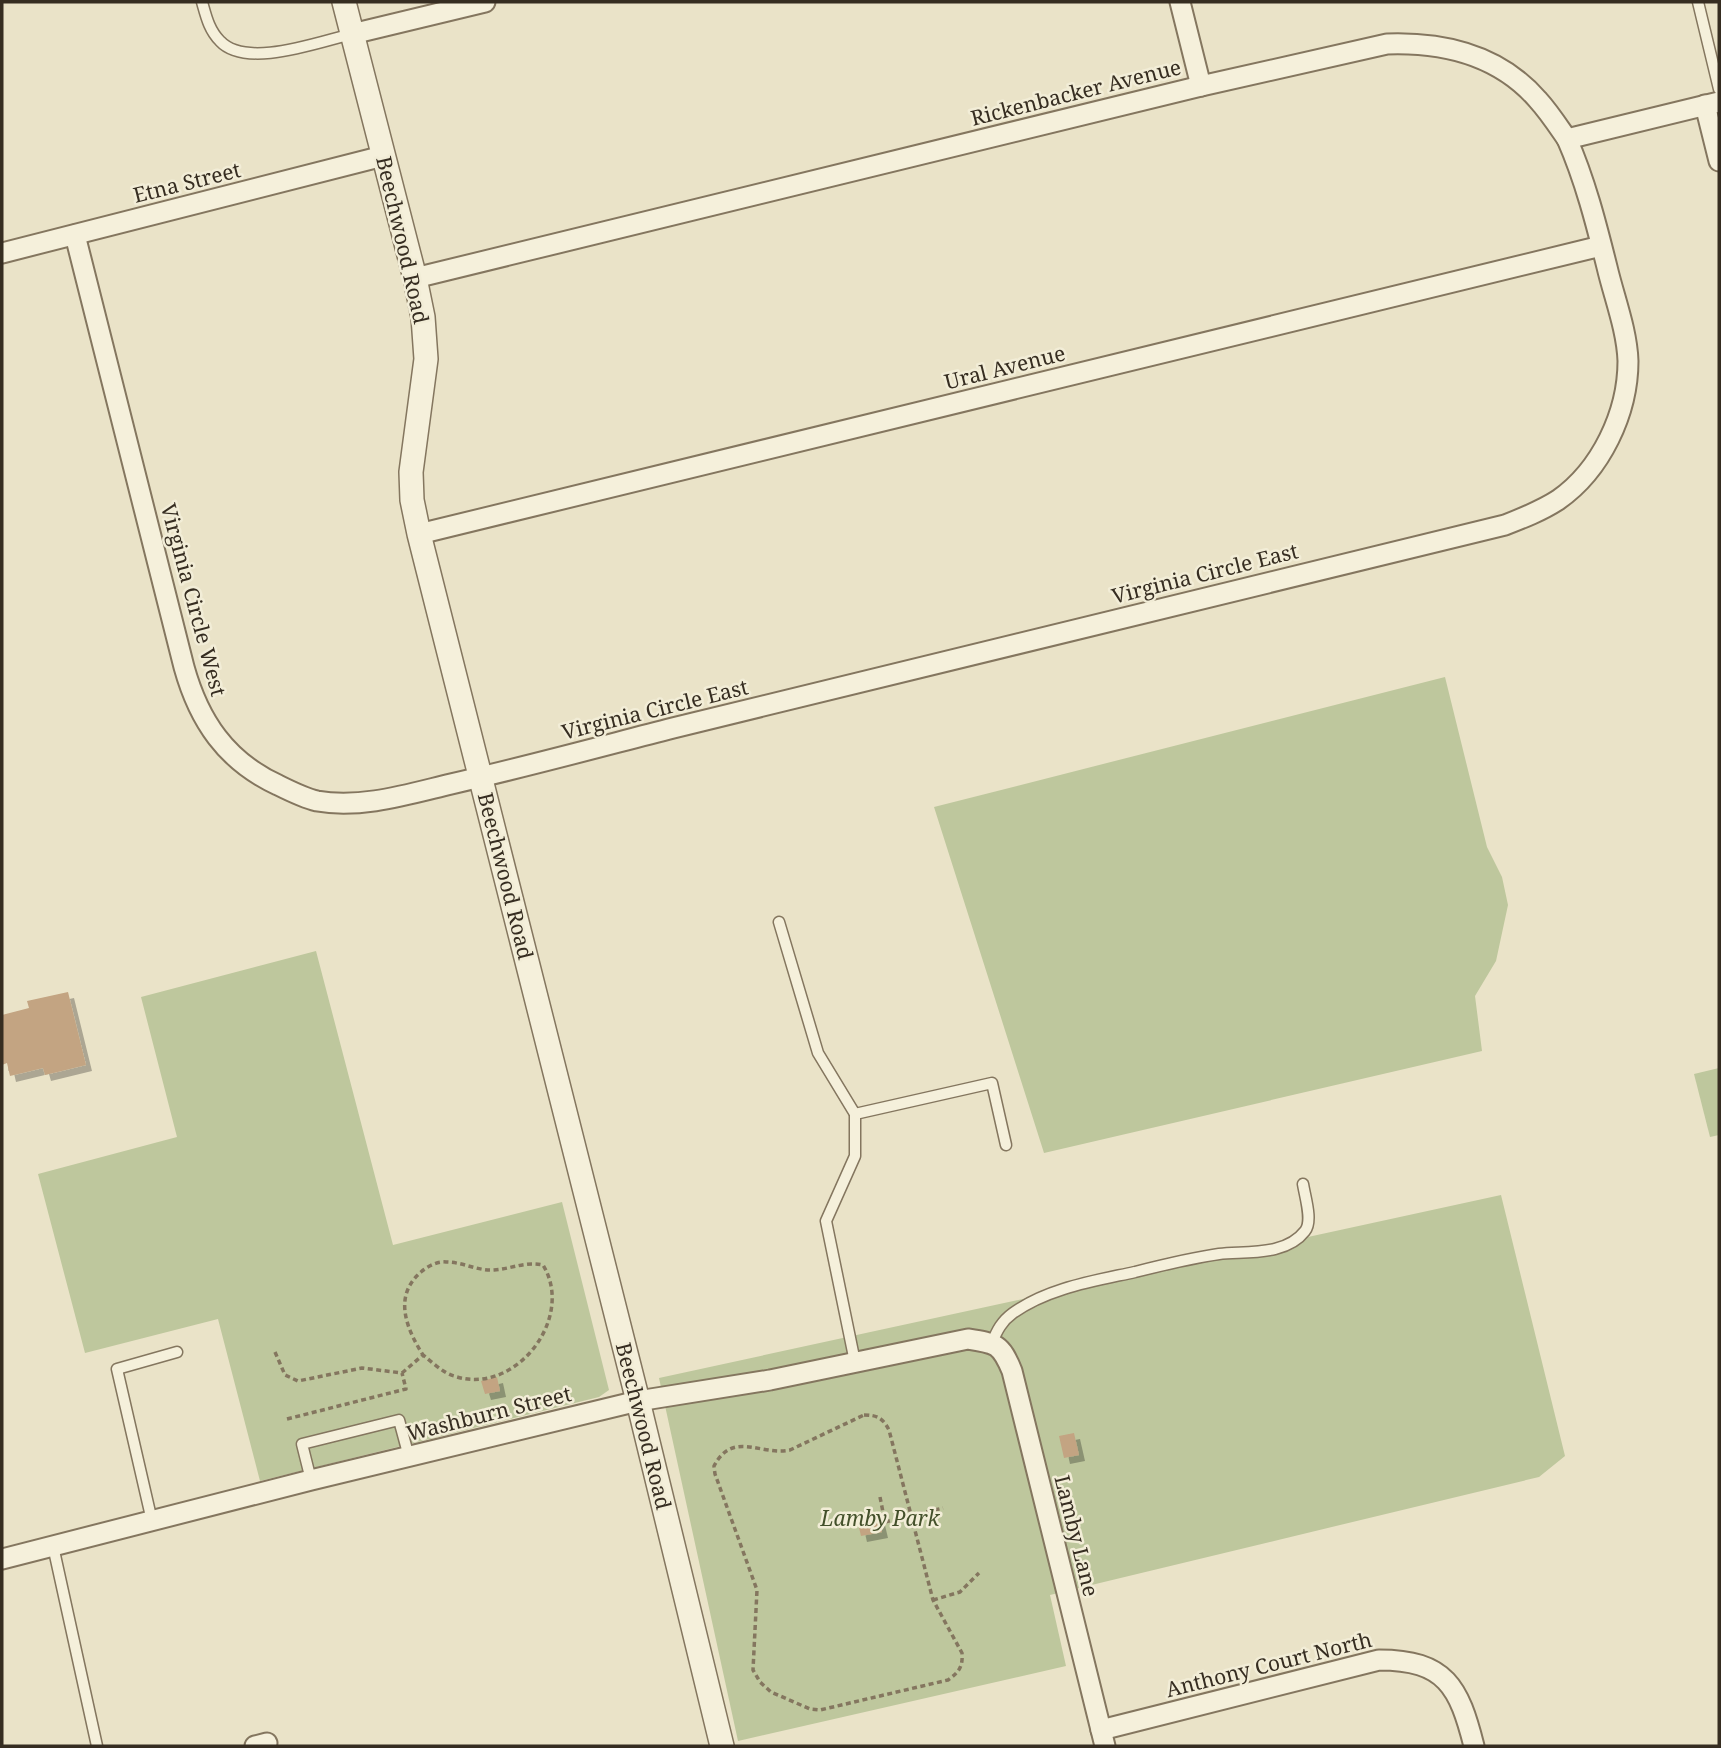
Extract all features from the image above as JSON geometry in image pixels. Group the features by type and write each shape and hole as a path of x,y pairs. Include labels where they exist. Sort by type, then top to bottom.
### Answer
{"street":[{"name":"Beechwood Road","path":"344,2 423,317 426,359 411,472 412,500 419,534 638,1401 722,1746"},
{"path":"352,34 485,2"},
{"path":"1180,2 1201,86"},
{"name":"Rickenbacker Avenue","path":"415,278 1362,48 1414,43 1442,46 1469,54 1515,78 1538,99 1567,139"},
{"path":"1567,139 1712,104 1719,161"},
{"name":"Virginia Circle East","path":"480,777 1505,525 1536,513 1559,499 1584,476 1608,442 1619,415 1628,360 1594,214 1567,139"},
{"name":"Etna Street","path":"2,253 383,156"},
{"name":"Virginia Circle West","path":"75,234 190,687 196,705 212,730 246,768 293,793 318,801 374,800 480,777"},
{"name":"Ural Avenue","path":"419,534 1601,246"},
{"name":"Washburn Street","path":"2,1559 311,1480 638,1401 770,1380 968,1339 992,1343"},
{"name":"Lamby Lane","path":"992,1343 1005,1354 1012,1371 1103,1738"},
{"name":"Anthony Court North","path":"1103,1738 1380,1660 1417,1663 1434,1670 1459,1698 1474,1746"}],"lane":[{"path":"202,2 208,26 221,43 237,52 261,54 352,34"},
{"path":"1698,2 1719,89"},
{"path":"779,922 818,1053 855,1115 855,1156 826,1222 855,1362"},
{"path":"855,1115 992,1083 1006,1145"},
{"path":"992,1343 998,1326 1014,1312 1054,1292 1218,1254 1260,1251 1290,1244 1305,1233 1309,1225 1303,1184"},
{"path":"152,1521 117,1369 177,1352"},
{"path":"311,1480 302,1444 399,1420 409,1457"},
{"path":"53,1546 97,1746"}],"path":[{"path":"443,1261 496,1270 533,1263 543,1265 550,1276 553,1293 549,1318 538,1345 522,1361 507,1370 472,1379 453,1376 423,1355 412,1338 407,1323 404,1295 411,1280 426,1268 443,1261"},
{"path":"275,1352 285,1375 298,1381 362,1368 402,1373 423,1355"},
{"path":"287,1419 406,1389 402,1373"},
{"path":"874,1415 881,1419 889,1430 933,1600 962,1653 959,1672 948,1680 820,1710 810,1709 771,1692 760,1682 753,1670 757,1590 714,1465 725,1451 735,1447 790,1450 854,1418 874,1415"},
{"path":"880,1497 885,1522 943,1508"},
{"path":"933,1600 960,1592 979,1573"}],"green space":[{"path":"1445,677 1487,847 1502,877 1508,905 1496,961 1475,996 1482,1051 1044,1153 934,807"},
{"path":"316,951 393,1245 562,1202 609,1390 599,1397 260,1481 218,1319 85,1353 38,1174 177,1137 141,997"},
{"path":"1719,1068 1719,1135 1710,1137 1694,1074"},
{"name":"Lamby Park","path":"1501,1195 1565,1456 1539,1477 1050,1595 1066,1666 738,1741 659,1378"}],"building":[{"path":"68,992 86,1065 45,1075 43,1068 10,1076 7,1063 2,1065 2,1015 29,1008 27,1001"},
{"path":"497,1377 500,1391 485,1394 481,1381"},
{"path":"1074,1433 1079,1455 1064,1458 1059,1436"},
{"path":"878,1515 882,1532 861,1536 857,1519"}]}
